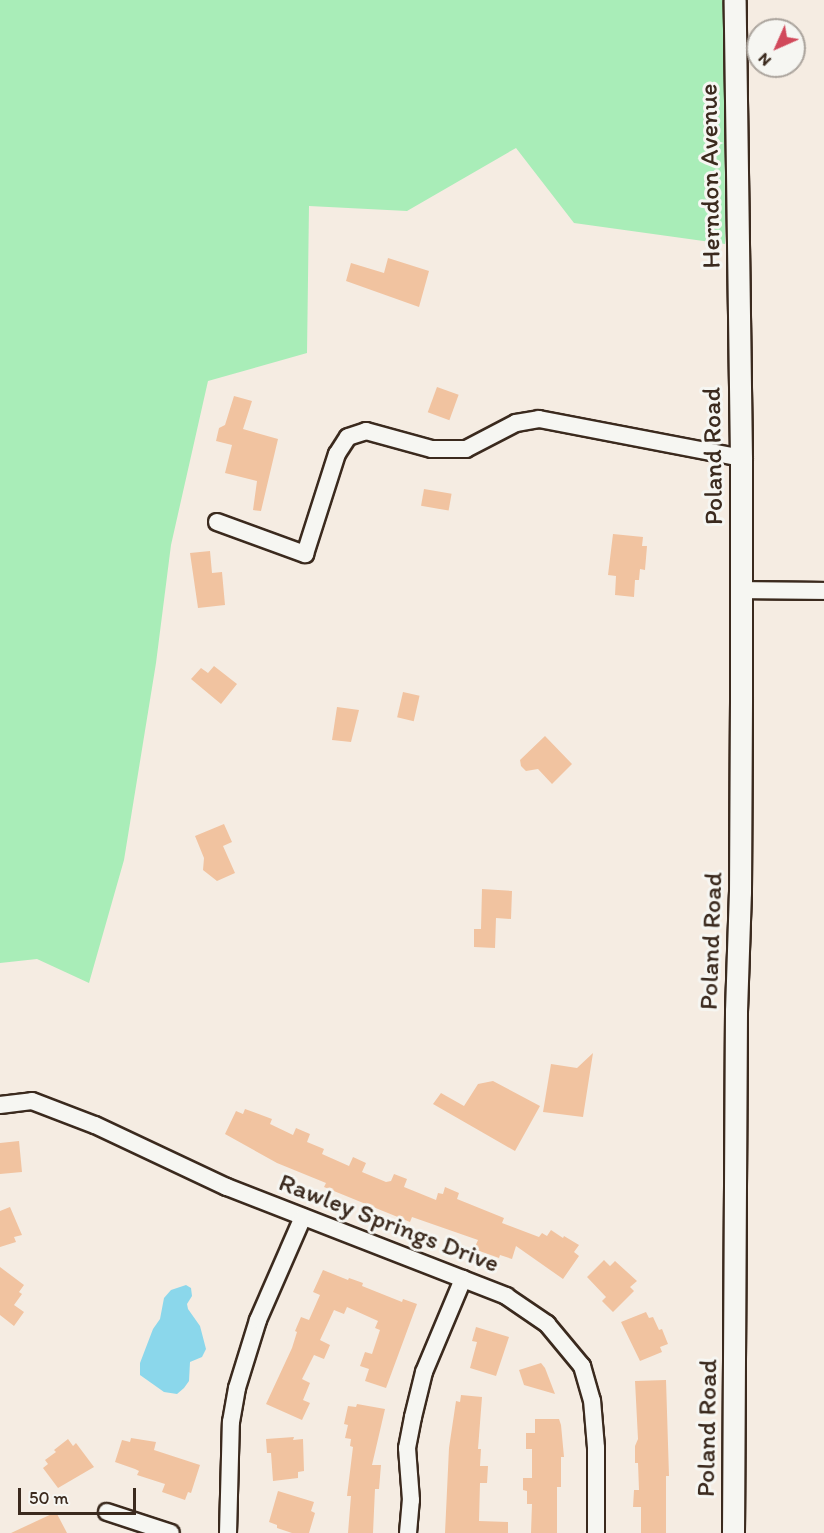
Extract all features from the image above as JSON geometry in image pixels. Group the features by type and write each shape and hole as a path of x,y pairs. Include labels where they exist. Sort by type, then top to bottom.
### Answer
{"street":[{"name":"Herndon Avenue","path":"735,0 739,351"},
{"name":"Poland Road","path":"733,1533 741,590 739,351"},
{"path":"217,522 304,554 337,454 348,437 366,431 432,448 466,449 516,423 539,419 741,458"},
{"path":"741,590 824,591"},
{"name":"Rawley Springs Drive","path":"0,1105 32,1101 95,1125 227,1187 506,1296 547,1324 582,1366 592,1400 596,1448 596,1533"},
{"path":"228,1533 231,1422 237,1388 258,1320 303,1216"},
{"path":"408,1533 411,1500 407,1448 424,1372 463,1279"},
{"path":"107,1512 171,1533"}],"green space":[{"path":"0,0 724,0 725,244 574,223 516,148 407,211 309,206 307,353 208,381 171,545 156,663 124,860 89,983 37,959 0,963"}],"water":[{"path":"186,1285 191,1288 192,1296 187,1304 188,1309 200,1326 206,1349 202,1357 190,1362 189,1381 177,1394 164,1392 140,1375 140,1363 153,1329 160,1319 164,1298 171,1290"}],"building":[{"path":"388,258 429,271 419,307 346,281 351,263 384,273"},
{"path":"437,387 459,395 449,420 428,412"},
{"path":"234,396 252,401 243,429 278,439 261,511 253,510 257,481 225,473 232,445 216,441 219,428 225,425"},
{"path":"424,489 452,494 449,511 421,506"},
{"path":"613,534 643,537 642,546 647,546 645,570 640,569 639,580 635,580 634,597 615,595 616,576 608,575"},
{"path":"210,551 212,573 222,572 225,605 198,608 190,553"},
{"path":"214,666 237,684 221,704 191,679 201,668 208,673"},
{"path":"403,692 420,696 414,721 397,717"},
{"path":"337,707 359,710 351,742 332,740"},
{"path":"545,736 572,764 552,784 538,769 526,771 521,766 520,760"},
{"path":"224,824 232,842 223,846 235,873 217,881 203,870 204,858 195,836"},
{"path":"482,889 512,891 511,919 496,918 495,948 474,947 474,929 481,929"},
{"path":"593,1053 583,1117 543,1112 551,1064 577,1068"},
{"path":"493,1081 540,1106 515,1151 433,1104 441,1093 464,1106 478,1084"},
{"path":"245,1109 272,1119 270,1124 293,1135 296,1128 310,1134 307,1142 324,1149 322,1154 349,1166 353,1157 366,1163 362,1172 386,1182 391,1181 394,1174 407,1179 404,1187 436,1200 438,1193 443,1194 445,1187 459,1193 457,1199 504,1218 502,1223 539,1237 542,1233 547,1236 551,1230 579,1245 574,1252 579,1256 563,1279 516,1246 512,1259 500,1255 499,1258 474,1249 478,1240 412,1217 410,1222 324,1187 326,1183 277,1163 225,1134 236,1111 243,1114"},
{"path":"19,1141 22,1172 0,1174 0,1143"},
{"path":"10,1207 22,1235 14,1237 16,1242 0,1247 0,1211"},
{"path":"604,1260 610,1266 615,1261 637,1281 630,1287 634,1291 613,1312 602,1301 606,1297 587,1277"},
{"path":"0,1267 24,1285 19,1292 22,1294 14,1305 24,1312 14,1326 0,1315"},
{"path":"323,1270 363,1283 362,1286 402,1302 403,1299 417,1304 386,1388 365,1381 369,1369 360,1366 365,1352 372,1354 380,1330 375,1328 378,1321 347,1307 344,1314 334,1310 320,1340 330,1345 324,1359 314,1355 302,1379 310,1383 303,1400 310,1403 302,1420 266,1404 292,1348 297,1332 295,1331 301,1317 309,1320 320,1295 313,1292"},
{"path":"646,1312 649,1318 653,1317 659,1330 662,1329 668,1344 660,1347 662,1352 640,1361 621,1322"},
{"path":"476,1327 509,1337 496,1376 470,1368 477,1342 472,1341"},
{"path":"541,1363 555,1394 524,1385 519,1370"},
{"path":"666,1380 669,1476 666,1476 666,1533 641,1533 641,1507 633,1507 634,1490 639,1490 638,1463 635,1463 635,1446 638,1439 635,1381"},
{"path":"461,1395 482,1397 478,1449 481,1449 480,1466 488,1466 487,1483 480,1483 479,1521 508,1522 508,1533 445,1533 449,1448 456,1401 460,1402"},
{"path":"357,1404 385,1409 372,1465 381,1465 379,1489 375,1489 373,1533 348,1533 351,1496 347,1496 353,1447 350,1446 351,1439 345,1438 348,1425 344,1424 348,1406 356,1407"},
{"path":"535,1419 559,1419 561,1425 564,1457 561,1457 561,1487 557,1487 557,1533 531,1533 532,1504 527,1504 527,1491 523,1490 523,1478 532,1478 532,1449 526,1449 526,1433 535,1433"},
{"path":"294,1437 293,1440 303,1439 304,1471 298,1472 298,1478 273,1481 271,1453 267,1453 266,1439"},
{"path":"131,1438 156,1442 154,1450 200,1465 191,1493 188,1492 185,1500 162,1492 165,1484 137,1475 139,1471 115,1462 122,1440 130,1442"},
{"path":"68,1439 73,1446 76,1443 94,1467 58,1488 43,1468 48,1464 45,1460"},
{"path":"278,1491 314,1502 311,1511 315,1513 309,1533 292,1533 277,1528 277,1525 269,1522"},
{"path":"56,1512 67,1533 11,1533"}]}
